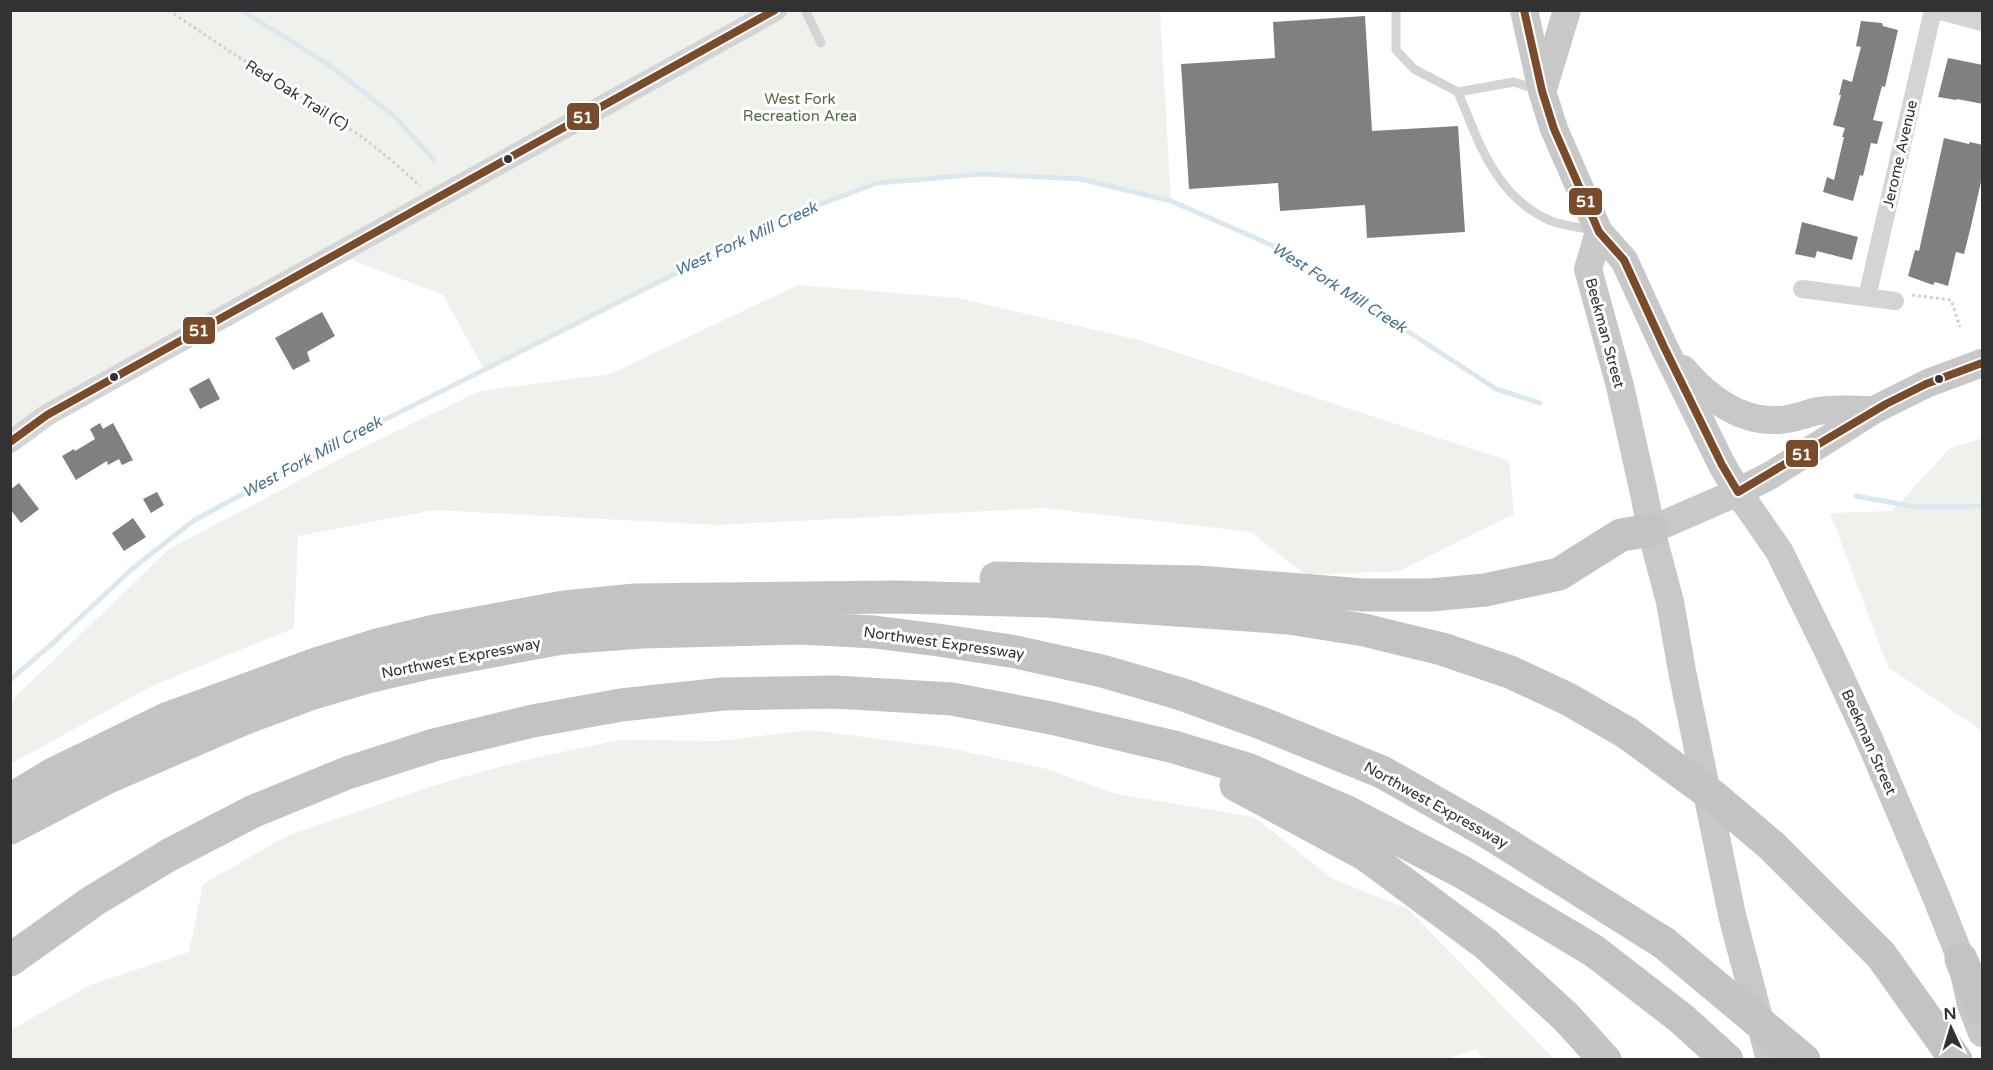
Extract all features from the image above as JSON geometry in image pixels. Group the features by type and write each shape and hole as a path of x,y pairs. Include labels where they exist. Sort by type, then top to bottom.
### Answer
{"highway":[{"path":"800,597 848,586 1004,577 1198,582 1363,595 1430,595 1485,590 1559,574 1621,535 1651,530"},
{"path":"10,800 53,774 166,719 316,664 377,645 434,631 564,608 635,600 897,597 1047,601 1278,617 1364,630 1442,649 1510,672 1568,699 1627,733 1713,796 1772,846 1881,954 1956,1059"},
{"name":"Northwest Expressway","path":"10,828 106,778 243,719 310,694 418,665 562,638 630,633 801,628 874,632 938,640 1016,652 1102,671 1181,694 1261,723 1382,772 1489,832 1664,943 1804,1059"},
{"path":"10,960 93,901 169,855 254,811 347,772 434,745 533,721 621,705 723,694 835,692 952,699 1051,718 1174,747 1247,769 1345,811 1462,872 1593,951 1682,1019 1727,1059"},
{"path":"1051,718 1144,752 1196,768 1243,789 1366,855 1486,944 1566,1017 1605,1059"},
{"path":"1960,959 1983,1010"}],"main road":[{"path":"1524,10 1542,92 1554,129 1599,232"},
{"path":"1542,92 1567,10"},
{"name":"Beekman Street","path":"1599,232 1624,260 1722,465 1779,551 1829,653 1906,825 1960,959 1971,1005 1983,1033"},
{"name":"Beekman Street","path":"1599,232 1588,269 1620,386 1651,530 1670,602 1732,915 1770,1059"},
{"path":"1664,347 1694,382 1715,400 1736,412 1758,419 1776,421 1819,411 1874,410"},
{"path":"1651,530 1771,475 1874,410 1928,383 1983,363"}],"street":[{"path":"10,442 47,415 776,10"},
{"path":"1935,10 1983,22"},
{"name":"Jerome Avenue","path":"1867,297 1935,10"},
{"path":"1802,289 1867,297 1902,298"}],"lane":[{"path":"805,10 821,43"},
{"path":"1396,10 1396,50 1414,69 1458,92 1514,82 1542,92"},
{"path":"1458,92 1497,178 1524,206 1550,221 1599,232"}],"path":[{"name":"Red Oak Trail (C)","path":"169,10 211,40 354,132 420,186"},
{"path":"1902,298 1951,300 1960,327"}],"green space":[{"name":"West Fork Recreation Area","path":"11,11 1160,11 1171,201 1080,179 983,174 877,183 786,217 484,369 443,295 337,254 11,442"},
{"path":"798,285 958,298 1139,340 1509,461 1514,514 1399,571 1305,575 1251,532 1045,508 717,525 434,510 298,536 294,628 152,686 11,764 11,701 169,549 349,454 480,391 610,374"},
{"path":"1982,438 1982,731 1888,667 1830,513 1892,511 1950,448"},
{"path":"809,730 943,747 1047,769 1116,794 1254,817 1333,879 1408,909 1554,1059 1483,1059 1476,1049 1445,1060 11,1059 11,1030 90,985 189,952 203,884 287,836 432,786 521,761 618,740 720,741"}],"building":[{"path":"1365,16 1372,131 1458,126 1465,232 1367,238 1365,205 1280,211 1278,183 1189,189 1181,64 1275,58 1273,22"},
{"path":"1861,21 1882,23 1883,26 1898,30 1885,87 1882,86 1873,120 1883,122 1877,144 1871,143 1863,176 1860,175 1853,201 1823,192 1827,177 1834,180 1844,137 1842,137 1845,128 1833,125 1843,79 1852,82 1861,47 1856,46"},
{"path":"1948,58 1983,65 1983,104 1938,97"},
{"path":"1944,138 1983,145 1983,173 1971,226 1964,254 1956,252 1948,286 1935,282 1933,285 1908,276 1915,250 1919,251"},
{"path":"1802,222 1858,237 1852,260 1817,251 1815,258 1795,254"},
{"path":"322,312 335,336 307,352 310,361 293,370 275,338"},
{"path":"209,378 220,399 200,409 189,389"},
{"path":"100,423 103,429 113,423 133,460 122,465 119,459 108,465 107,461 76,480 62,456 95,439 90,429"},
{"path":"19,483 39,509 21,523 10,509 10,490"},
{"path":"157,492 164,505 151,513 143,499"},
{"path":"133,518 146,537 124,551 112,533"}],"waterway":[{"path":"241,10 328,64 395,117 434,160"},
{"name":"West Fork Mill Creek","path":"10,680 132,569 193,521 324,450 786,217 877,183 983,174 1080,179 1171,201 1285,251 1496,389 1540,403"},
{"name":"West Fork Mill Creek","path":"1856,496 1916,507 1982,506"}],"transit line":[{"name":"51","path":"10,442 47,415 775,10"},
{"name":"51","path":"1524,10 1542,91 1554,129 1599,232 1624,260 1664,347 1722,465 1738,492 1886,404 1926,384 1982,363"}]}
